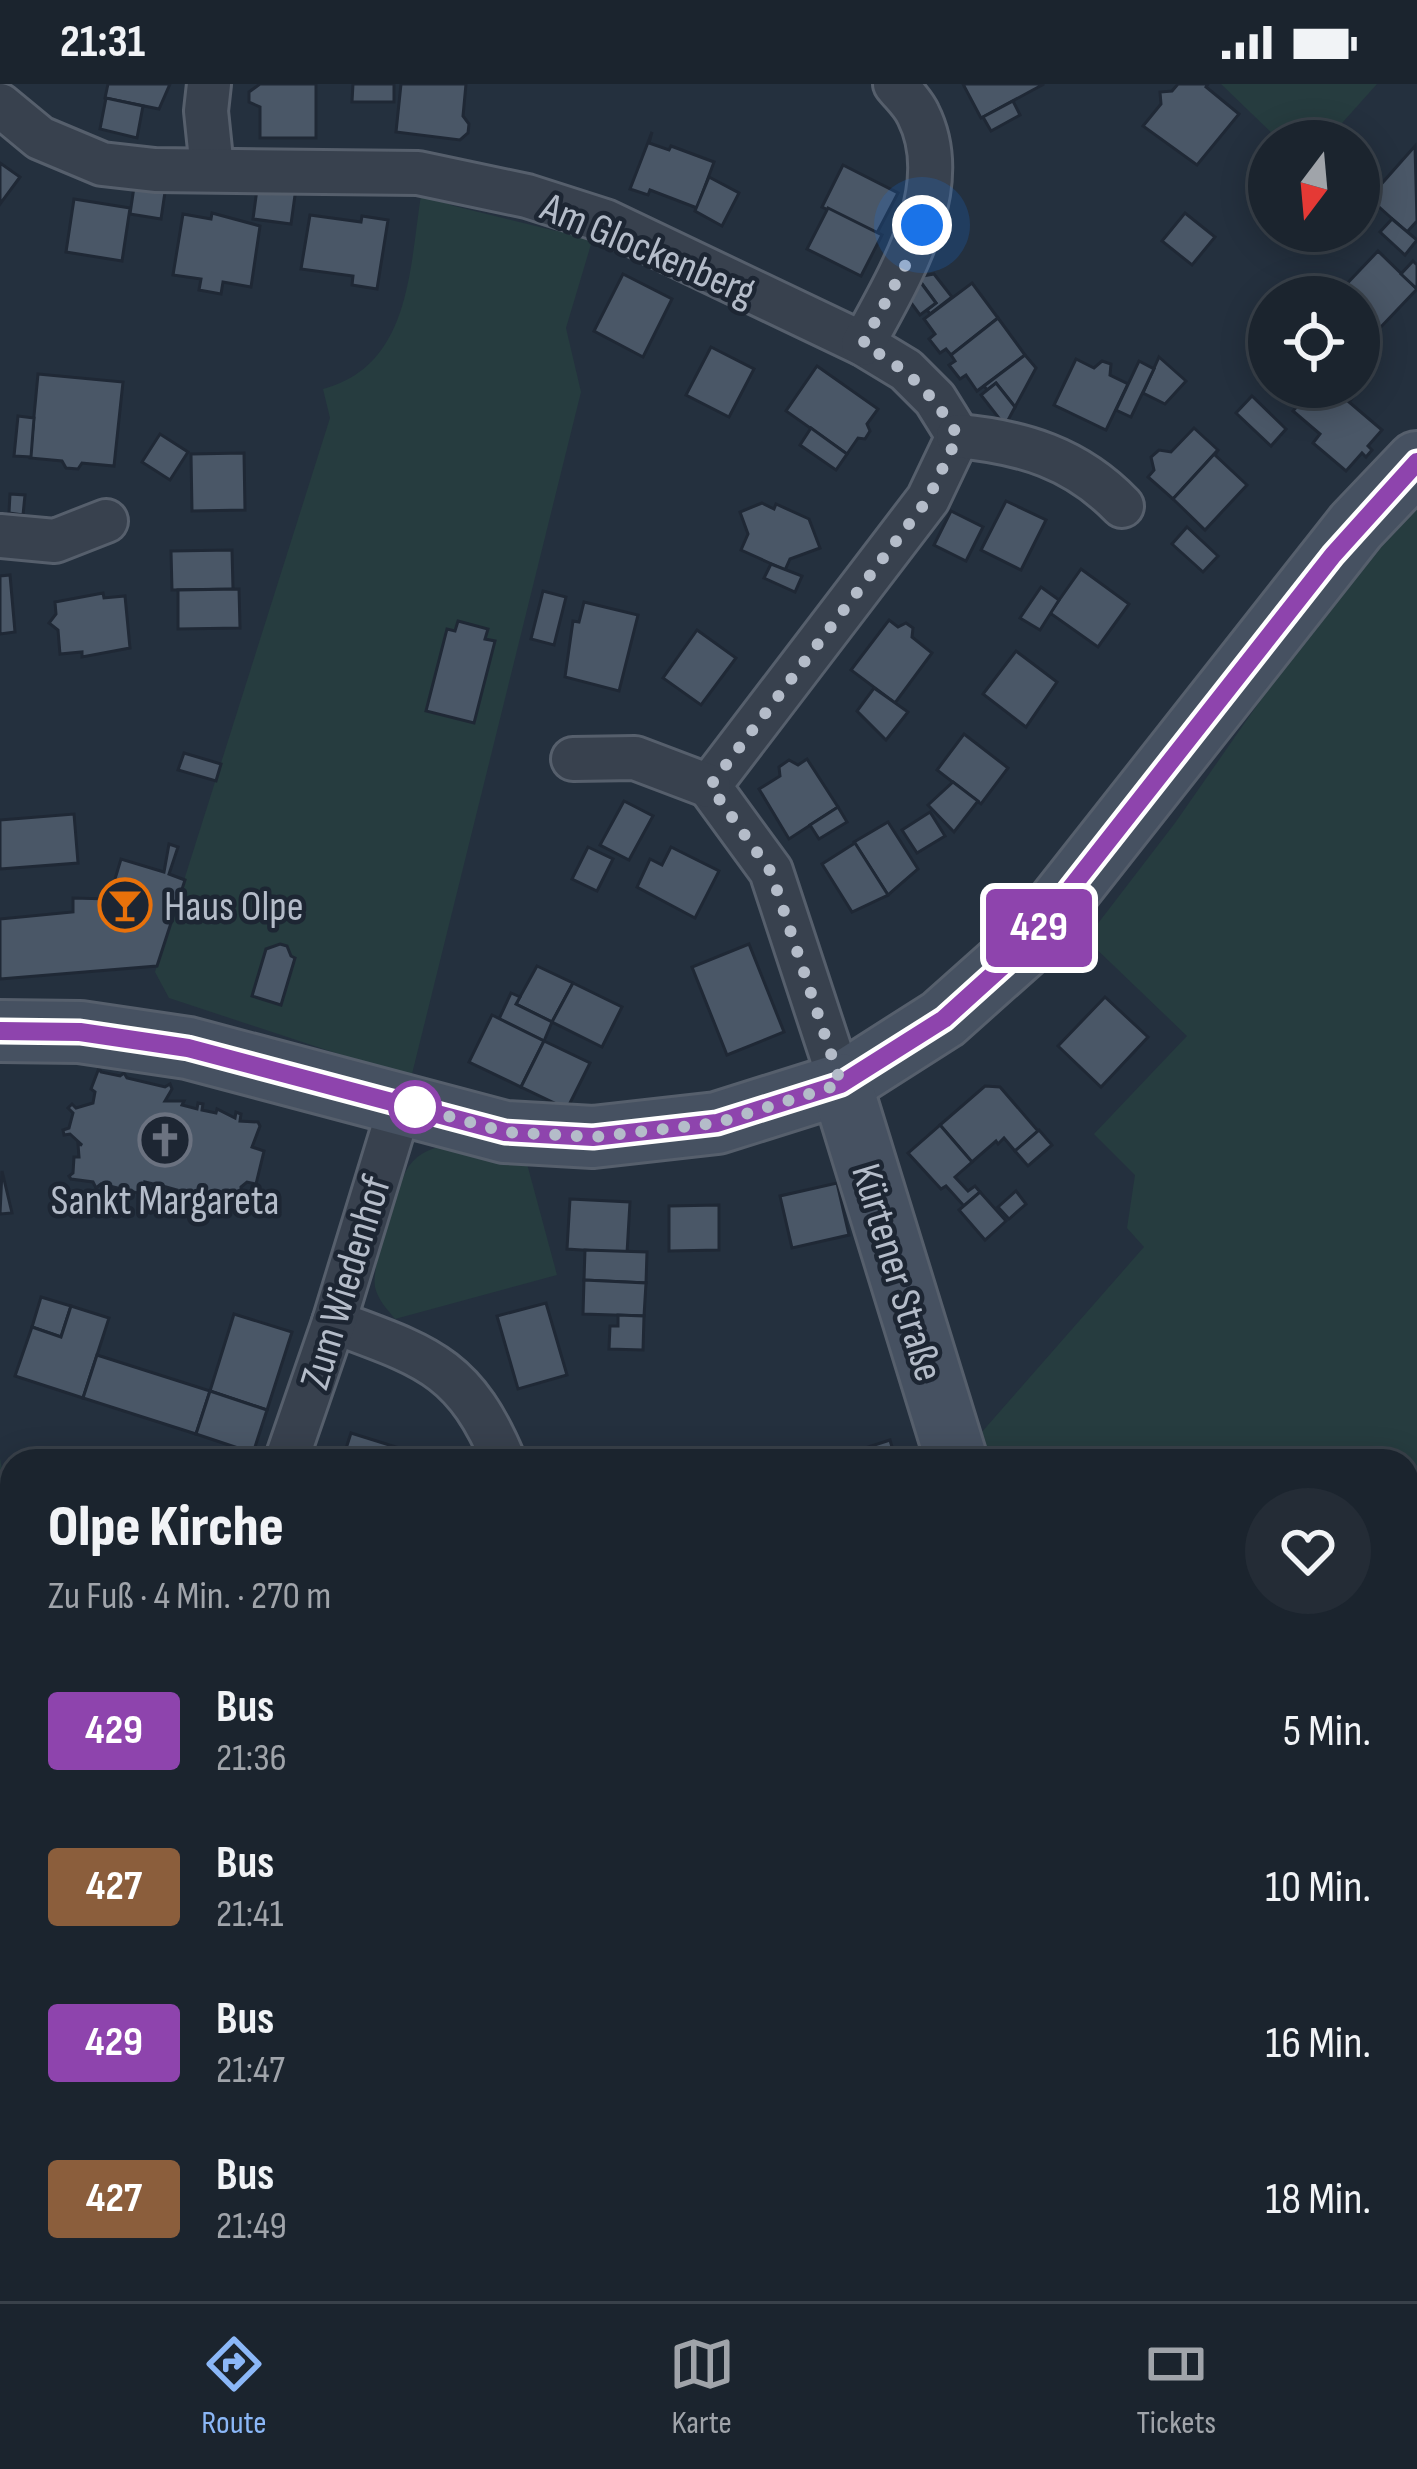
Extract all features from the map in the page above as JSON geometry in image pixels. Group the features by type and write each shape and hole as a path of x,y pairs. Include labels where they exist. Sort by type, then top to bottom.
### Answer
{"street":[{"path":"209,84 206,111 212,169"},
{"path":"863,344 907,262 922,225 927,191 928,152 918,114 895,84"},
{"name":"Am Glockenberg","path":"0,105 40,138 102,164 154,170 418,173 527,196 605,221 863,344 906,370 935,399 958,436"},
{"path":"710,786 928,499 958,436 1011,441 1097,480 1121,506"},
{"path":"0,1031 129,1037 248,1061 505,1132 593,1137 717,1123 841,1084 944,1019 1026,945 1343,543 1417,462"},
{"path":"0,536 55,541 106,520"},
{"path":"573,759 635,758 710,786 771,872 841,1084"},
{"name":"Kürtener Straße","path":"841,1084 953,1449"},
{"name":"Zum Wiedenhof","path":"290,1449 401,1103"},
{"path":"334,1322 423,1355 465,1388 499,1449"}],"green space":[{"path":"1221,84 1377,84 1345,120 1258,120"},
{"path":"422,189 451,195 450,205 556,231 560,220 595,231 566,328 581,392 411,1078 169,998 155,972 330,418 323,389 353,377 375,358 390,335 409,279"},
{"path":"1417,495 1417,1449 976,1449 974,1441 1144,1247 1127,1228 1135,1175 1094,1134 1187,1036 1086,939 1175,823 1260,701 1273,673"},
{"path":"450,1145 526,1160 557,1275 395,1319 375,1287 392,1207 413,1161 427,1151"}],"building":[{"path":"108,84 170,84 159,109 105,98"},
{"path":"260,84 316,84 316,138 260,138 260,107 249,102 249,92"},
{"path":"353,84 394,84 394,102 352,102"},
{"path":"401,84 466,84 463,116 468,133 460,140 396,132"},
{"path":"963,84 1044,84 981,118"},
{"path":"1178,84 1208,84 1239,114 1197,165 1143,126 1161,104 1160,92 1172,91"},
{"path":"106,98 143,106 137,138 100,129"},
{"path":"1013,101 1020,115 991,131 983,117"},
{"path":"652,132 649,143 714,162 697,208 650,190 648,195 630,189"},
{"path":"1415,146 1417,221 1407,232 1380,208 1380,186"},
{"path":"0,163 20,177 0,204"},
{"path":"843,165 898,193 877,233 822,207"},
{"path":"709,177 739,193 722,226 695,211"},
{"path":"134,187 165,192 161,219 130,214"},
{"path":"296,188 291,224 253,219 257,189"},
{"path":"74,199 130,208 122,261 66,252"},
{"path":"828,208 882,235 861,276 807,249"},
{"path":"212,213 260,226 251,287 223,282 221,294 199,290 201,279 173,275 183,214 211,219"},
{"path":"1185,213 1215,237 1192,265 1162,241"},
{"path":"310,215 361,222 362,216 388,220 377,289 352,285 353,276 301,269"},
{"path":"1392,219 1417,240 1405,255 1380,232"},
{"path":"1379,252 1417,289 1380,328 1380,276 1354,276"},
{"path":"1413,261 1417,265 1417,289 1401,274"},
{"path":"623,274 672,299 643,357 594,331"},
{"path":"934,274 952,297 930,314 927,310 936,303 917,277"},
{"path":"916,276 936,303 920,315 906,296"},
{"path":"972,283 998,318 951,355 946,349 940,353 929,339 935,334 924,319"},
{"path":"998,318 1025,355 977,391 966,375 960,379 949,365 955,361 951,355"},
{"path":"711,347 754,369 729,417 686,395"},
{"path":"1025,355 1036,368 1015,407 996,383 987,390 984,386"},
{"path":"1159,357 1186,381 1165,404 1143,393"},
{"path":"1076,359 1094,368 1102,361 1111,364 1110,375 1128,384 1106,430 1054,405"},
{"path":"1139,361 1154,369 1131,417 1116,410"},
{"path":"817,366 878,409 867,424 870,431 865,439 858,438 847,454 786,411"},
{"path":"38,374 123,382 114,466 82,463 78,469 66,468 62,461 30,458"},
{"path":"996,383 1015,407 1005,426 981,395"},
{"path":"1248,400 1248,408 1264,408 1286,429 1271,446 1236,413"},
{"path":"1356,408 1382,430 1368,446 1372,450 1366,457 1362,453 1346,471 1313,443 1320,434 1293,411"},
{"path":"18,416 34,418 31,457 14,456"},
{"path":"811,428 847,454 836,470 800,445"},
{"path":"1194,428 1218,450 1173,499 1148,477 1154,470 1151,457 1159,450 1171,452"},
{"path":"160,434 188,452 170,480 142,462"},
{"path":"1218,450 1215,455 1247,485 1205,530 1173,499"},
{"path":"244,453 245,510 192,511 191,454"},
{"path":"10,494 25,495 23,515 9,513"},
{"path":"1006,501 1046,520 1021,570 981,550"},
{"path":"762,503 809,519 820,548 790,559 785,570 741,550 748,534 740,512"},
{"path":"951,511 983,527 966,561 934,545"},
{"path":"1187,527 1218,556 1203,572 1172,544"},
{"path":"232,550 233,589 172,590 171,551"},
{"path":"771,564 802,576 795,592 764,578"},
{"path":"1081,569 1129,604 1098,647 1050,613"},
{"path":"10,575 15,632 0,634 0,576"},
{"path":"1041,587 1059,600 1040,630 1020,618"},
{"path":"239,589 240,628 178,629 178,590"},
{"path":"543,591 566,597 554,645 531,639"},
{"path":"103,593 104,598 125,596 130,648 82,657 82,652 60,654 58,630 49,623 56,614 55,602"},
{"path":"584,602 638,615 619,691 565,677 573,621 579,622"},
{"path":"889,620 898,627 906,623 913,628 912,637 932,653 895,703 851,670"},
{"path":"458,621 488,629 485,639 495,641 474,723 426,711 447,629 455,631"},
{"path":"697,630 736,658 701,705 663,678"},
{"path":"1016,651 1057,682 1026,727 983,694"},
{"path":"874,688 908,712 886,740 857,711"},
{"path":"964,734 1008,768 981,804 937,770"},
{"path":"184,753 221,764 216,781 178,770"},
{"path":"807,759 838,807 789,839 759,789 780,776 779,767 789,760 798,765"},
{"path":"953,782 978,801 954,832 928,805"},
{"path":"624,801 653,816 629,860 600,845"},
{"path":"838,807 847,822 819,839 810,825"},
{"path":"930,812 945,836 917,853 902,830"},
{"path":"74,814 78,863 0,869 0,820"},
{"path":"888,822 918,869 888,895 854,842"},
{"path":"855,843 888,895 852,912 822,864"},
{"name":"Haus Olpe","path":"169,844 178,847 169,874 185,880 157,966 0,979 0,919 73,912 73,898 109,899 121,859 164,872"},
{"path":"588,847 613,859 597,891 572,879"},
{"path":"671,847 719,871 695,918 637,887 650,859 662,865"},
{"path":"280,944 295,958 281,1005 252,996 266,949"},
{"path":"749,944 784,1032 727,1055 692,967"},
{"path":"537,966 573,983 552,1022 516,1004"},
{"path":"573,983 622,1007 602,1047 552,1022"},
{"path":"511,993 520,997 516,1004 552,1022 544,1041 499,1019"},
{"path":"1105,997 1148,1037 1101,1087 1058,1046"},
{"path":"492,1015 544,1041 521,1087 469,1062"},
{"path":"544,1041 590,1063 567,1109 521,1087"},
{"name":"Sankt Margareta","path":"99,1068 165,1087 170,1084 165,1101 184,1101 182,1105 197,1109 198,1103 203,1104 202,1110 216,1113 217,1109 235,1118 236,1112 241,1114 240,1121 258,1122 252,1147 264,1151 256,1184 247,1182 241,1187 241,1204 221,1200 213,1205 215,1199 195,1199 196,1194 182,1191 175,1196 177,1190 157,1189 158,1185 145,1182 146,1196 141,1199 138,1193 101,1184 96,1188 93,1182 71,1179 78,1144 82,1145 70,1134 64,1135 73,1113 68,1108 93,1103 91,1089"},
{"path":"985,1086 1000,1087 1038,1131 1015,1151 1004,1138 996,1141 972,1162 940,1125"},
{"path":"940,1125 972,1162 955,1177 968,1191 975,1186 980,1192 964,1206 908,1153"},
{"path":"1039,1130 1052,1145 1028,1166 1015,1151"},
{"path":"2,1171 12,1213 0,1214"},
{"path":"837,1183 849,1235 792,1248 780,1196"},
{"path":"1016,1191 1026,1204 1009,1219 998,1207"},
{"path":"980,1192 1006,1221 985,1240 959,1210"},
{"path":"570,1199 630,1202 627,1253 567,1249"},
{"path":"719,1205 719,1250 669,1251 669,1206"},
{"path":"585,1250 647,1252 646,1283 584,1280"},
{"path":"584,1280 646,1283 644,1316 583,1314"},
{"path":"41,1297 71,1306 61,1337 32,1327"},
{"path":"546,1303 567,1375 518,1389 497,1316"},
{"path":"71,1306 109,1318 83,1398 15,1376 32,1327 61,1337"},
{"path":"234,1314 292,1332 267,1410 210,1391"},
{"path":"618,1315 644,1316 643,1350 609,1349 610,1326 618,1326"},
{"path":"97,1355 210,1391 196,1434 83,1398"},
{"path":"210,1391 267,1410 254,1449 196,1434"},
{"path":"351,1433 399,1448 399,1449 346,1449"},
{"path":"890,1440 893,1449 862,1449"}],"bus line":[{"name":"429","path":"0,1031 80,1032 188,1048 505,1132 593,1137 717,1123 841,1084 944,1019 1026,945 1356,526 1417,462"}],"place":[{"name":"Haus Olpe","path":"125,905"},
{"name":"Sankt Margareta","path":"165,1140"}],"route":[{"path":"415,1107 401,1103 505,1132 593,1137 717,1123 841,1084 771,872 710,786 928,499 958,436 935,399 906,370 863,344 922,225"}]}
